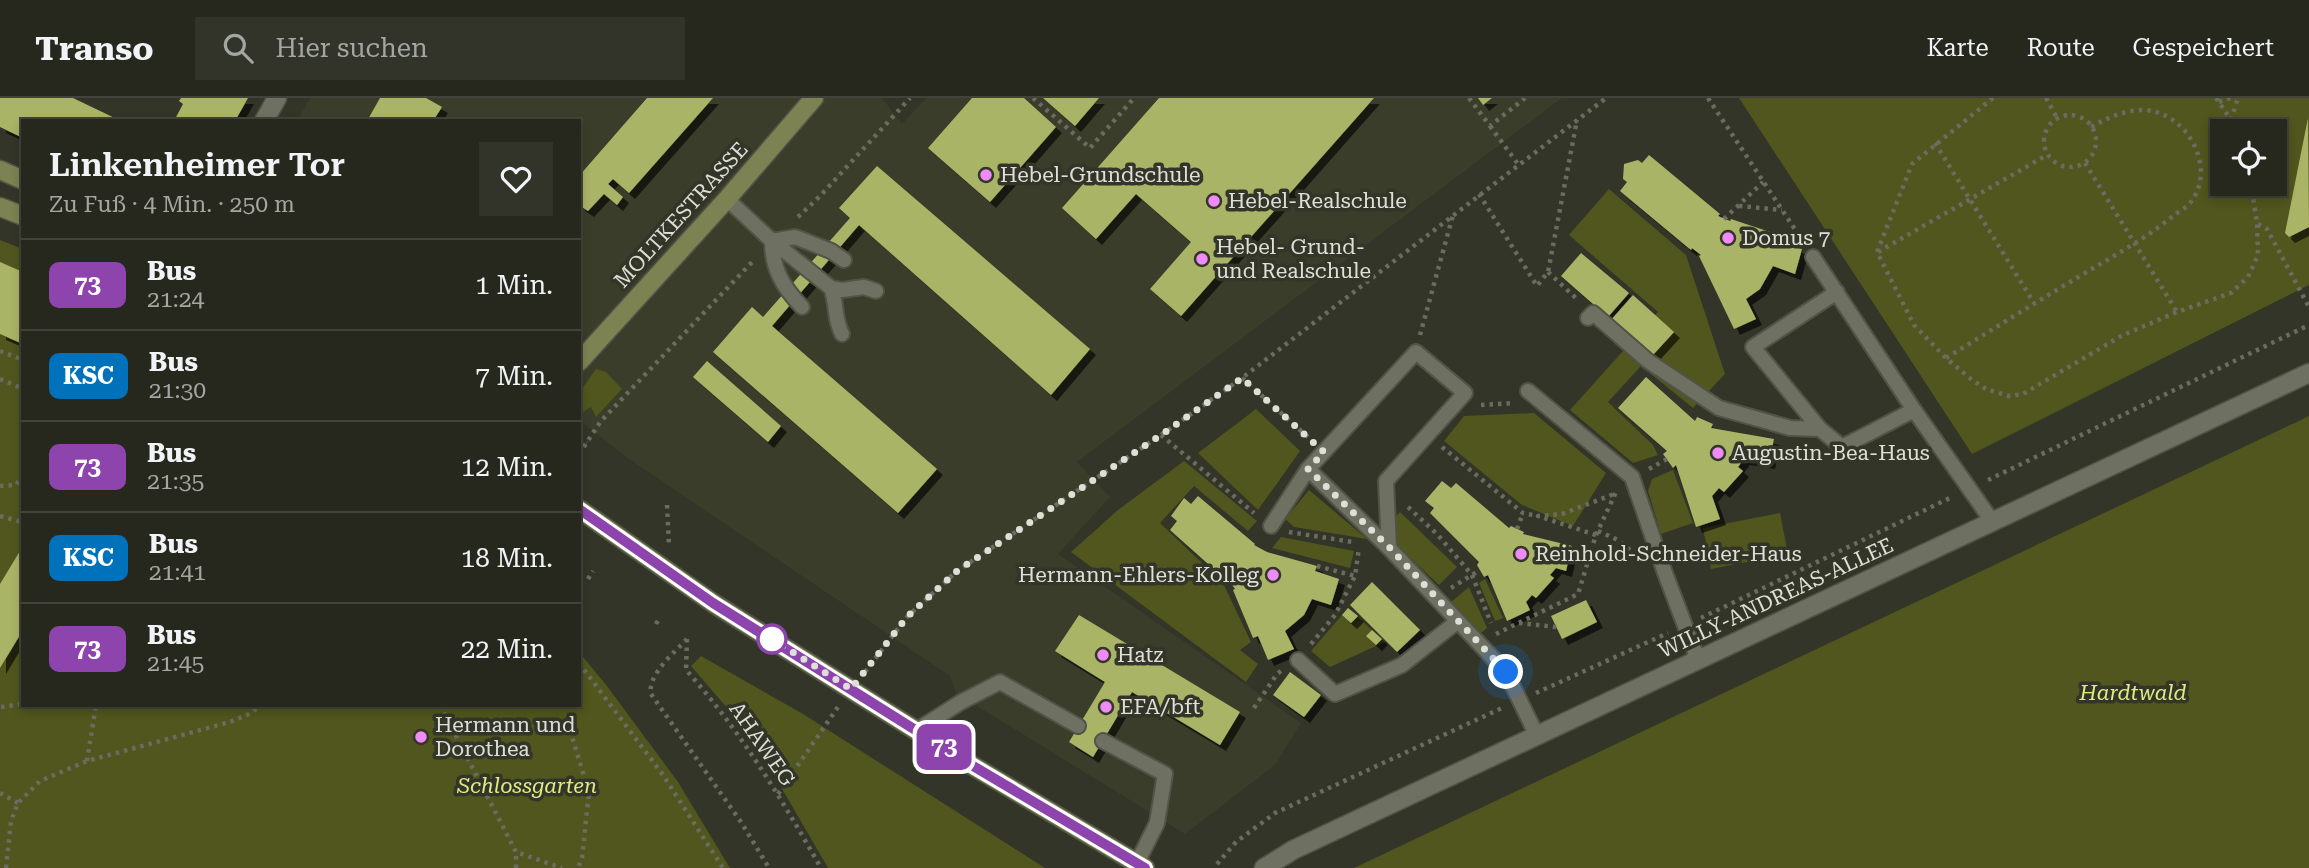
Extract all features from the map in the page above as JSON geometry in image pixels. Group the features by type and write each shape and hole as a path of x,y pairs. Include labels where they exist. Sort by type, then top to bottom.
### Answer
{"main road":[{"name":"MOLTKESTRASSE","path":"581,360 727,199 814,98"},
{"path":"0,170 21,179"},
{"path":"0,207 21,215"},
{"path":"581,510 671,574 851,689 1141,865"}],"street":[{"path":"265,119 277,98"},
{"name":"WILLY-ANDREAS-ALLEE","path":"1264,868 1293,850 2309,373"}],"lane":[{"path":"727,199 772,241 831,288 842,290 864,286 876,291"},
{"path":"772,241 795,237 831,251 844,260"},
{"path":"772,241 776,273 783,286 802,307"},
{"path":"1813,257 1914,410 1992,521"},
{"path":"831,288 837,324 842,334"},
{"path":"1837,292 1753,347 1821,429 1842,447 1914,410"},
{"path":"1590,316 1648,361 1719,408 1790,428 1821,429"},
{"path":"1271,526 1308,469 1416,352 1465,393 1386,481 1390,548"},
{"path":"1528,391 1632,477 1698,660"},
{"path":"1308,469 1390,548 1506,672 1537,736"},
{"path":"1298,660 1335,694 1402,666 1458,621"},
{"path":"917,730 961,702 1000,682 1078,726"},
{"path":"1103,741 1165,774 1157,823 1141,865"}],"path":[{"path":"581,451 601,421 772,241 821,195 910,98"},
{"path":"1031,99 1090,148 1134,98"},
{"path":"1469,98 1518,164"},
{"path":"1490,126 1525,98"},
{"path":"778,794 851,689 907,617 957,571 1242,378 1606,98"},
{"path":"1708,98 1813,257"},
{"path":"1993,98 1912,164 1877,252 1914,325 1946,358 1986,389 2009,396 2023,394 2108,342 2177,312 2231,293 2248,277 2258,255 2258,223 2252,196"},
{"path":"2046,98 2057,118"},
{"path":"2230,119 2218,100 2231,98"},
{"path":"2231,119 2238,98"},
{"path":"1946,358 2135,243 2190,203 2199,185 2200,164 2194,142 2179,124 2158,113 2142,110 2115,114 2091,127"},
{"path":"2069,115 2080,117 2091,127 2096,143 2093,154 2085,163 2076,167 2065,167 2054,163 2047,155 2044,133 2057,118 2069,115"},
{"path":"1479,194 1537,286 1548,272 1577,120"},
{"path":"1936,143 1969,201 2034,303"},
{"path":"1877,252 2047,155"},
{"path":"2085,163 2177,312"},
{"path":"1724,219 1763,182"},
{"path":"1738,206 1782,210"},
{"path":"1416,352 1453,215"},
{"path":"2258,223 2267,229 2309,307"},
{"path":"1548,272 1590,316"},
{"path":"1217,864 1236,842 1275,813 1686,625 2309,325"},
{"path":"0,351 21,359"},
{"path":"1242,378 1324,452"},
{"path":"0,379 21,388"},
{"path":"1452,407 1540,401"},
{"path":"1427,436 1523,513 1618,540 1640,559"},
{"path":"581,440 587,443"},
{"path":"0,486 16,485 21,477"},
{"path":"1538,516 1562,514 1614,494 1632,477"},
{"path":"1387,489 1437,534 1472,575 1495,634 1578,594 1597,533 1614,494"},
{"path":"667,505 671,574"},
{"path":"1517,529 1523,513"},
{"path":"0,516 21,522"},
{"path":"1254,708 1277,674 1298,660 1335,615 1355,576 1360,543"},
{"path":"1317,566 1355,576"},
{"path":"1435,597 1480,570"},
{"path":"588,579 593,571"},
{"path":"656,624 660,617"},
{"path":"1518,623 1556,627"},
{"name":"AHAWEG","path":"769,868 741,822 651,694 650,688 657,673 687,639 686,670 744,742 821,868"},
{"path":"581,666 663,775 723,868"},
{"path":"1,707 21,704"},
{"path":"87,761 96,707"},
{"path":"6,868 11,821 18,803 40,781 87,761 230,722 258,707"},
{"path":"441,707 516,852 516,868"},
{"path":"567,707 569,727 589,792 582,858 578,868"},
{"path":"0,793 18,803"},
{"path":"516,852 562,868"}],"shaded area":[{"path":"310,98 882,98 902,124 926,98 1562,98 1077,462 1110,497 1058,554 1301,723 1275,765 1185,834 956,693 950,676 626,457 581,422 581,119 298,119"}],"green space":[{"path":"1739,98 2309,98 2309,285 1972,454"},
{"path":"1609,189 1686,255 1725,374 1693,408 1641,366 1608,402 1653,445 1658,455 1633,463 1570,410 1658,312 1569,235"},
{"name":"Schlossgarten","path":"0,240 21,248 21,707 581,707 581,654 678,782 730,868 0,868"},
{"path":"596,369 606,372 622,389 596,417 591,407 581,413 581,390"},
{"path":"1256,409 1300,451 1258,510 1198,453"},
{"path":"1534,413 1606,473 1573,526 1522,505 1444,441 1464,416"},
{"name":"Hardtwald","path":"2309,416 2309,868 1354,868"},
{"path":"1184,461 1257,521 1248,531 1194,486 1160,523 1223,583 1251,642 1240,650 1258,664 1246,682 1071,552 1118,510"},
{"path":"1673,470 1693,523 1661,534 1648,491 1652,479"},
{"path":"1309,490 1367,539 1294,527 1285,519"},
{"path":"1400,512 1457,567 1439,585 1397,545 1392,521"},
{"path":"1780,513 1788,554 1711,569 1703,528"},
{"path":"1281,537 1354,551 1350,568 1272,548"},
{"path":"1485,579 1503,618 1495,621 1479,583"},
{"path":"1469,587 1487,628 1481,633 1451,602"},
{"path":"1348,608 1385,642 1330,667 1311,651"},
{"path":"701,656 803,714 1045,868 828,868 752,737 691,666"}],"building":[{"path":"0,98 73,98 117,119 21,119 21,137 0,127"},
{"path":"181,98 248,98 236,119 175,119 183,104 179,101"},
{"path":"380,98 426,98 442,107 434,119 368,119"},
{"path":"647,98 713,98 629,193 613,179 608,184 623,197 617,205 604,194 588,211 581,206 581,174"},
{"name":"Hebel-Grundschule","path":"972,98 1024,98 1056,127 990,202 928,148"},
{"path":"1043,98 1099,98 1075,126"},
{"name":"Hebel-Realschule","path":"1159,98 1374,98 1181,316 1150,289 1191,242 1136,194 1096,239 1062,208"},
{"path":"1478,98 1492,98 1483,105"},
{"path":"2308,118 2309,227 2289,237 2285,233"},
{"name":"Domus 7","path":"1649,155 1720,214 1718,216 1779,235 1777,242 1802,249 1795,274 1773,266 1760,289 1746,299 1756,319 1734,329 1699,256 1701,255 1692,248 1691,250 1620,191 1627,182 1623,179 1624,164 1638,160 1642,163"},
{"path":"877,166 1090,349 1051,395 859,225 772,326 937,469 898,513 713,352 752,307 763,317 850,218 839,208"},
{"path":"1581,253 1629,293 1608,317 1561,276"},
{"path":"0,262 21,271 21,343 0,334"},
{"path":"1633,295 1674,332 1652,356 1611,320"},
{"path":"707,361 781,426 768,442 693,377"},
{"name":"Augustin-Bea-Haus","path":"1646,377 1695,421 1697,417 1713,424 1711,428 1774,439 1769,463 1744,459 1738,467 1743,471 1724,492 1719,488 1712,496 1720,519 1696,527 1676,465 1673,468 1663,454 1667,451 1618,408"},
{"name":"Reinhold-Schneider-Haus","path":"1442,481 1451,488 1456,483 1509,528 1511,526 1524,532 1523,534 1572,546 1566,571 1556,568 1550,575 1554,578 1536,598 1532,595 1526,602 1530,610 1507,621 1488,575 1484,577 1477,565 1479,562 1430,513 1434,508 1425,501"},
{"name":"Hermann-Ehlers-Kolleg","path":"1198,496 1254,545 1267,552 1317,566 1315,571 1339,579 1331,605 1312,599 1304,615 1285,631 1294,649 1268,660 1258,636 1253,638 1233,590 1235,589 1227,578 1170,530 1177,521 1171,516 1184,498 1191,504"},
{"path":"21,549 21,633 0,668 0,584"},
{"path":"1372,582 1420,630 1397,652 1350,605"},
{"path":"1586,600 1597,622 1562,639 1551,616"},
{"path":"1348,608 1358,616 1351,623 1342,615"},
{"path":"1079,615 1240,712 1220,745 1132,692 1093,757 1069,742 1105,682 1055,651"},
{"path":"1372,630 1382,639 1376,645 1366,636"},
{"path":"1290,672 1321,695 1304,717 1273,695"}],"bus line":[{"name":"73","path":"581,510 713,603 968,763 1145,868"}],"place":[{"name":"Hebel-Grundschule","path":"986,175"},
{"name":"Hebel-Realschule","path":"1214,201"},
{"name":"Domus 7","path":"1728,238"},
{"name":"Hebel- Grund- und Realschule","path":"1202,259"},
{"name":"Augustin-Bea-Haus","path":"1718,453"},
{"name":"Reinhold-Schneider-Haus","path":"1521,554"},
{"name":"Hermann-Ehlers-Kolleg","path":"1273,575"},
{"name":"Hatz","path":"1103,655"},
{"name":"EFA/bft","path":"1106,707"},
{"name":"Hermann und Dorothea","path":"421,737"}],"route":[{"path":"772,639 851,689 907,617 957,571 1242,378 1324,452 1308,469 1390,548 1506,672"}]}
